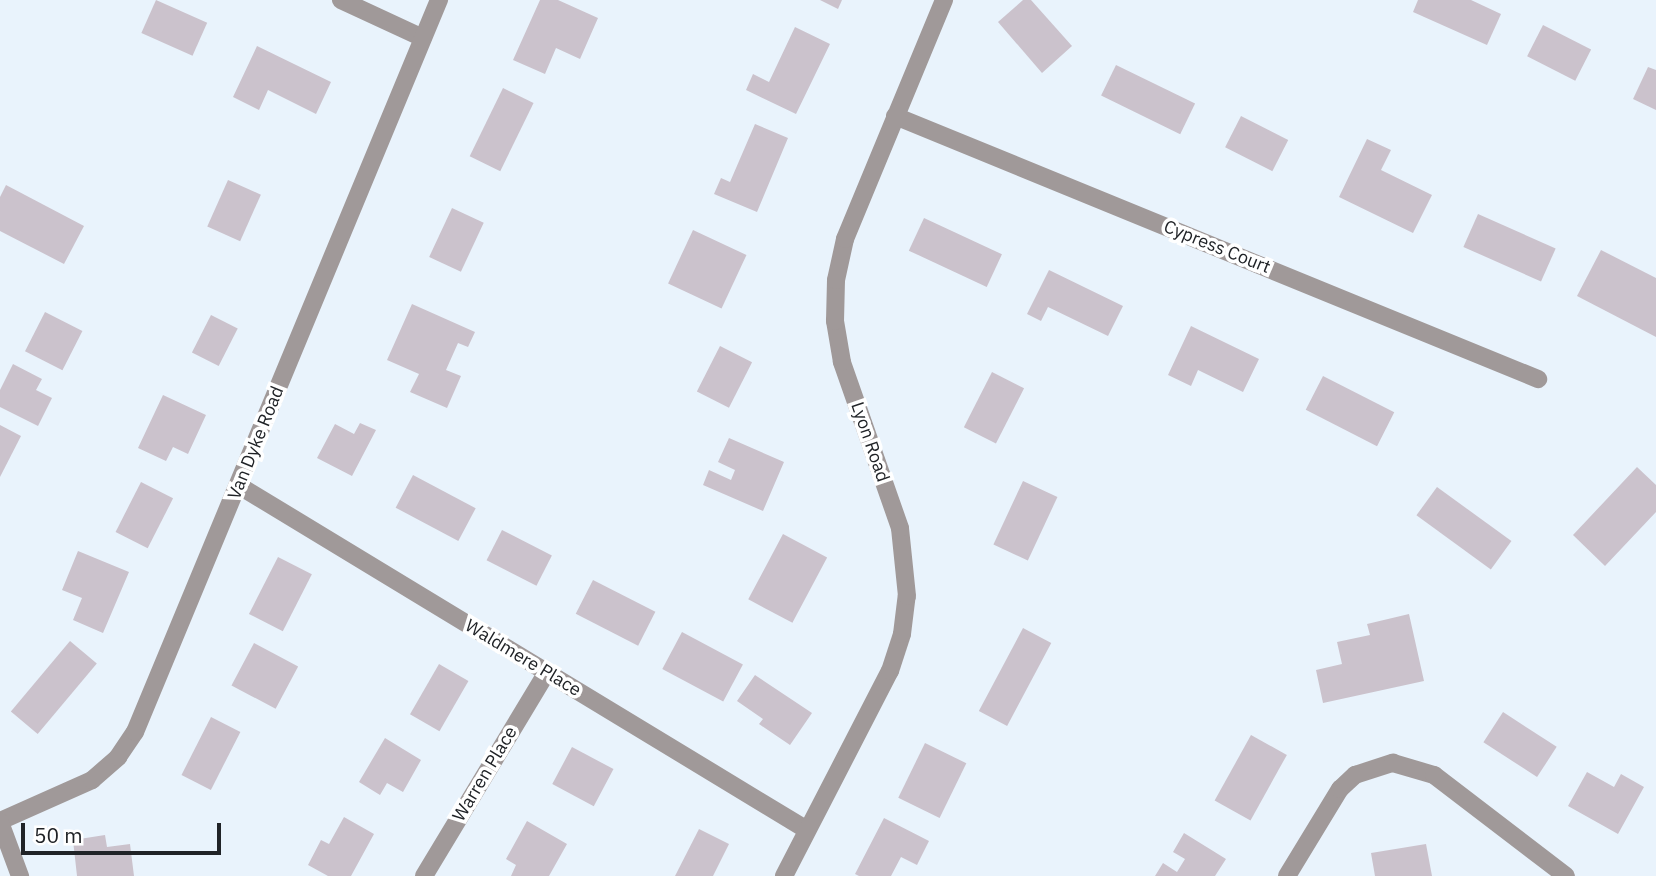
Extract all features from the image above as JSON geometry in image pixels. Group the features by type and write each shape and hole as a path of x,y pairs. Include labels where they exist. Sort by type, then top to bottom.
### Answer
{"street":[{"path":"341,0 423,38"},
{"name":"Van Dyke Road","path":"0,822 92,780 130,741 439,0"},
{"name":"Lyon Road","path":"784,876 890,671 907,597 900,528 842,362 835,321 836,280 845,240 944,0"},
{"name":"Cypress Court","path":"895,116 1538,379"},
{"name":"Waldmere Place","path":"238,485 807,830"},
{"name":"Warren Place","path":"424,876 547,672"},
{"path":"1287,876 1340,789 1354,775 1393,763 1434,775 1566,876"},
{"path":"0,822 20,876"}],"building":[{"path":"156,0 207,23 193,56 141,33"},
{"path":"540,0 558,0 598,18 580,59 556,48 545,74 513,60"},
{"path":"820,0 842,0 838,9"},
{"path":"1023,0 1031,0 1072,46 1042,73 998,22"},
{"path":"1418,0 1471,0 1501,14 1487,45 1413,12"},
{"path":"1543,25 1591,50 1575,81 1527,56"},
{"path":"795,27 830,44 796,114 746,90 753,74 769,82"},
{"path":"257,46 331,82 316,114 268,90 259,110 233,97"},
{"path":"1116,65 1195,104 1180,134 1101,96"},
{"path":"1648,67 1656,70 1656,110 1633,99"},
{"path":"503,88 534,103 500,171 470,156"},
{"path":"1241,116 1288,140 1272,171 1225,147"},
{"path":"755,124 788,138 757,212 714,194 721,178 730,182"},
{"path":"1367,139 1391,150 1381,170 1432,195 1413,233 1339,197"},
{"path":"228,180 261,195 240,241 207,227"},
{"path":"6,185 84,226 64,264 0,231 0,197"},
{"path":"452,208 484,223 461,272 429,257"},
{"path":"1478,214 1556,249 1541,281 1463,247"},
{"path":"924,218 1002,254 987,287 909,251"},
{"path":"693,230 746,255 722,308 668,283"},
{"path":"1601,250 1656,278 1656,337 1577,296"},
{"path":"1049,270 1123,306 1108,336 1048,307 1041,321 1027,314"},
{"path":"412,304 475,332 468,347 458,343 446,370 461,376 447,408 410,392 419,374 387,360"},
{"path":"45,312 82,331 62,370 25,351"},
{"path":"211,315 238,329 219,366 192,352"},
{"path":"1191,326 1259,359 1243,392 1198,370 1191,386 1168,375"},
{"path":"720,346 752,362 729,408 697,391"},
{"path":"13,364 42,379 36,390 52,398 38,426 0,407 0,390"},
{"path":"992,372 1024,388 996,444 964,427"},
{"path":"1323,376 1394,412 1377,446 1306,410"},
{"path":"163,395 206,415 188,454 173,447 166,461 138,448"},
{"path":"360,423 376,430 352,476 317,458 335,424 354,434"},
{"path":"0,425 21,436 0,477"},
{"path":"729,438 784,462 763,511 703,485 709,470 731,480 735,470 718,462"},
{"path":"1637,467 1656,485 1656,512 1605,566 1573,535"},
{"path":"413,475 476,508 458,541 396,508"},
{"path":"1023,481 1057,497 1028,561 993,544"},
{"path":"141,482 173,498 148,548 116,532"},
{"path":"1437,487 1511,541 1491,569 1416,515"},
{"path":"502,530 552,555 536,586 487,560"},
{"path":"783,534 827,557 792,623 748,599"},
{"path":"78,551 129,572 103,633 73,620 82,598 62,590"},
{"path":"278,557 312,574 283,631 249,614"},
{"path":"593,580 655,612 638,646 576,614"},
{"path":"1409,614 1424,681 1323,703 1316,670 1342,664 1337,642 1370,635 1367,624"},
{"path":"1023,628 1051,643 1007,726 979,711"},
{"path":"682,632 743,664 723,701 662,669"},
{"path":"70,641 97,663 38,734 11,711"},
{"path":"254,643 298,666 276,709 231,685"},
{"path":"439,664 468,681 439,731 410,714"},
{"path":"755,675 812,713 790,745 759,724 763,719 737,701"},
{"path":"1503,712 1557,747 1537,777 1483,742"},
{"path":"211,717 240,732 211,790 181,775"},
{"path":"1251,735 1287,755 1250,820 1215,801"},
{"path":"385,738 421,760 403,792 387,783 380,795 359,782"},
{"path":"925,743 966,763 940,818 898,798"},
{"path":"572,747 613,769 594,806 552,784"},
{"path":"1587,772 1614,787 1621,774 1644,787 1618,834 1568,806"},
{"path":"344,817 374,834 351,876 328,876 308,865 321,840 329,844"},
{"path":"884,818 929,841 917,865 901,857 891,876 859,876 855,874"},
{"path":"527,821 567,844 549,876 511,876 516,865 506,859"},
{"path":"699,829 729,844 713,876 675,876"},
{"path":"1184,833 1226,859 1215,876 1155,876 1163,863 1177,872 1185,859 1173,852"},
{"path":"105,835 107,847 130,844 134,876 77,876 73,840"},
{"path":"1426,844 1432,876 1375,876 1371,853"}]}
